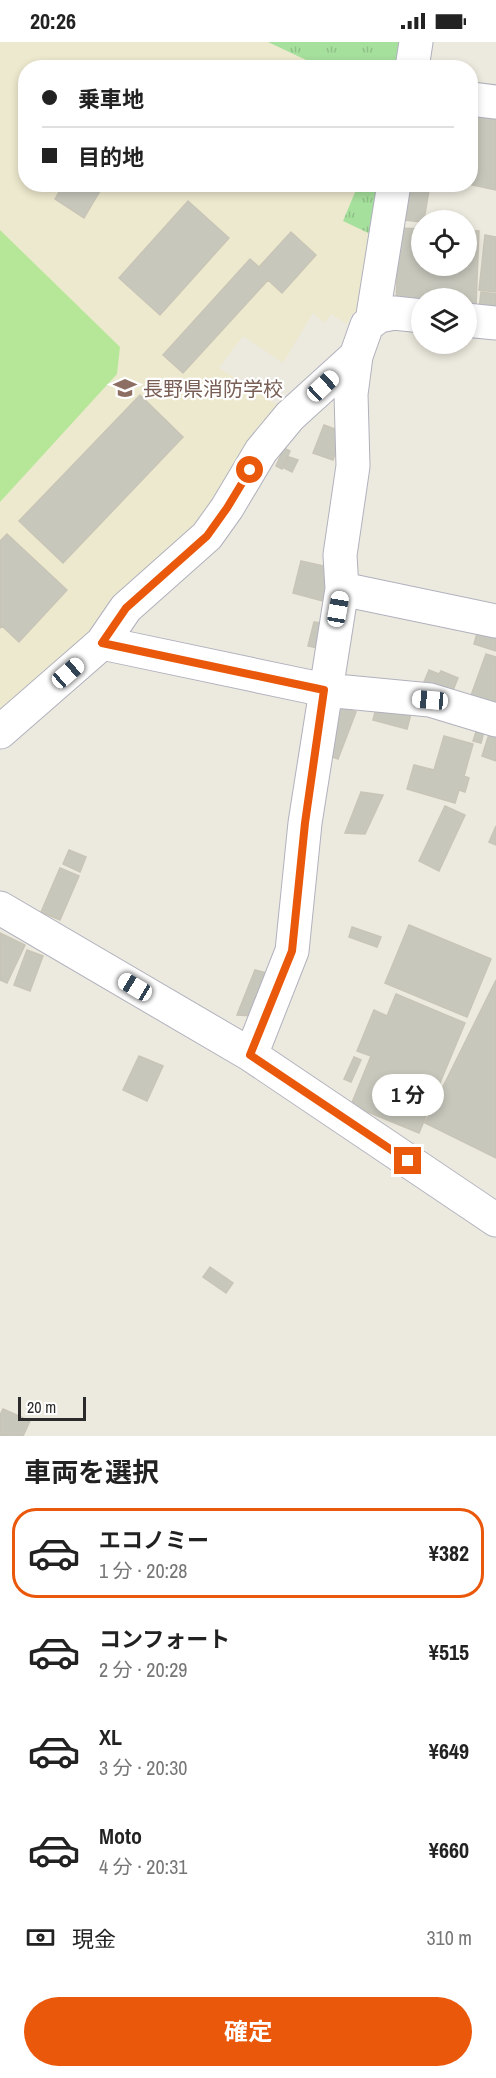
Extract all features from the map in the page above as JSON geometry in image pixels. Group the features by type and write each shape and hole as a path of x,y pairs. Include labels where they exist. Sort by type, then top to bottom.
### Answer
{"street":[{"path":"413,60 416,42"},
{"path":"478,100 496,102"},
{"path":"372,321 393,192"},
{"path":"250,1055 292,951 305,823 324,690 342,589 340,555 353,466 351,394 356,356 367,325 372,321 379,316 394,313 411,315"},
{"path":"477,321 496,323"},
{"path":"0,732 102,643 126,608 207,536 227,508 261,451 290,416 356,356"},
{"path":"342,589 496,621"},
{"path":"102,643 324,690 430,700 496,720"},
{"path":"0,908 250,1055 496,1220"}],"shaded area":[{"name":"長野県消防学校","path":"0,42 402,42 406,60 18,60 18,192 387,192 360,316 352,313 347,324 331,314 325,323 313,313 283,363 243,336 219,368 282,408 193,535 0,721"}],"green space":[{"path":"268,42 402,42 406,60 306,60"},
{"path":"355,192 388,192 381,239 343,221"},
{"path":"0,230 120,347 117,374 0,502"}],"building":[{"path":"478,107 496,111 496,190 478,186"},
{"path":"59,192 99,192 84,218 55,199"},
{"path":"409,192 429,192 426,210 411,210 411,221 404,220"},
{"path":"188,201 229,238 160,315 119,278"},
{"path":"399,228 411,229 411,276 477,276 477,231 479,231 477,288 411,288 411,304 396,303"},
{"path":"291,232 316,255 282,293 268,280 183,373 163,355 250,259 259,267"},
{"path":"485,235 496,237 496,292 479,290"},
{"path":"481,292 496,294 496,311 479,309"},
{"path":"140,395 183,437 63,563 19,521"},
{"path":"324,425 343,432 333,460 313,453"},
{"path":"284,448 290,451 282,469 276,466"},
{"path":"289,457 298,460 292,472 284,468"},
{"path":"7,534 67,590 19,642 2,626 0,628 0,541"},
{"path":"301,561 324,566 323,571 330,572 323,601 293,593"},
{"path":"314,622 328,624 323,649 308,646"},
{"path":"479,626 496,628 496,651 474,644"},
{"path":"486,654 496,657 496,703 488,700 486,707 469,701"},
{"path":"429,670 439,674 441,671 458,678 449,700 421,689"},
{"path":"378,701 412,710 407,729 373,720"},
{"path":"338,705 356,712 338,759 320,752"},
{"path":"491,728 496,730 496,761 482,756"},
{"path":"477,729 484,731 481,743 473,741"},
{"path":"444,736 473,744 464,776 469,778 465,792 459,790 455,803 407,789 414,765 434,770"},
{"path":"361,792 383,795 365,834 345,833"},
{"path":"445,806 465,815 439,871 419,861"},
{"path":"496,826 496,845 489,842"},
{"path":"69,850 86,857 80,872 63,864"},
{"path":"60,868 79,876 60,920 41,912"},
{"path":"409,925 491,959 467,1017 385,983"},
{"path":"352,927 381,937 377,947 349,937"},
{"path":"0,933 25,945 7,983 0,980"},
{"path":"27,950 43,956 30,991 14,985"},
{"path":"255,970 271,974 254,1016 237,1015"},
{"path":"496,980 496,1158 425,1123"},
{"path":"396,994 465,1023 419,1133 351,1105 371,1056 357,1051 374,1010 387,1016"},
{"path":"139,1056 163,1066 147,1101 123,1090"},
{"path":"354,1057 361,1060 351,1082 344,1079"},
{"path":"210,1267 233,1283 226,1293 203,1277"},
{"path":"3,1409 30,1421 23,1436 0,1436 0,1415"}],"place":[{"name":"長野県消防学校","path":"125,388"}],"route":[{"path":"250,470 207,536 126,608 102,643 324,690 305,823 292,951 250,1055 408,1161"}]}
